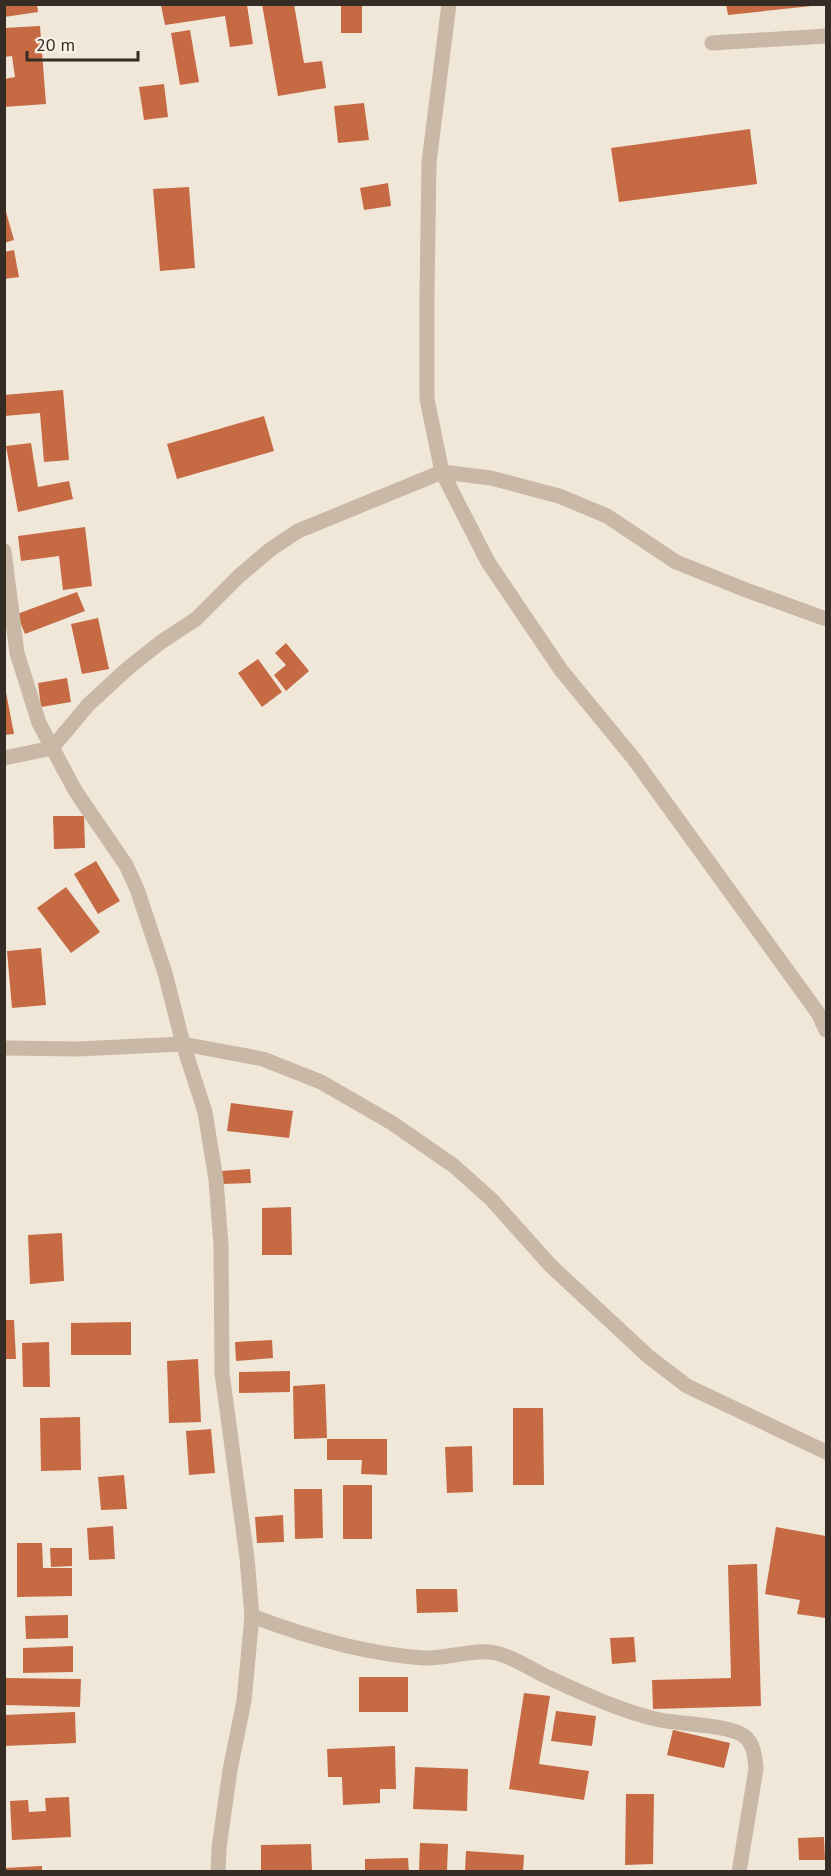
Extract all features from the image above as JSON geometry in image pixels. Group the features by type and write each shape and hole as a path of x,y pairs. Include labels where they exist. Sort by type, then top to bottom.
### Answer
{"street":[{"path":"449,4 429,162 427,295 427,399 442,472 488,562 561,670 634,759 818,1014 826,1030"},
{"path":"712,43 826,36"},
{"path":"4,758 52,748 88,705 127,669 161,642 196,619 239,576 297,531 442,472 491,478 559,496 607,516 676,562 826,619"},
{"path":"4,550 17,652 39,723 76,792 126,865 138,889 165,973 183,1044 206,1112 216,1180 220,1246 222,1373 247,1558 252,1616 244,1701 230,1770 219,1848 218,1872"},
{"path":"4,1048 77,1049 183,1044 263,1059 321,1082 392,1123 454,1166 491,1198 551,1266 649,1357 687,1386 826,1452"},
{"path":"252,1616 295,1632 335,1643 402,1655 426,1658 495,1652 592,1697 625,1709 660,1720 702,1725 746,1736 755,1754 756,1768 739,1872"}],"building":[{"path":"4,4 37,4 38,12 4,17"},
{"path":"262,4 294,4 304,63 322,61 326,88 278,96"},
{"path":"726,4 812,4 812,6 728,15"},
{"path":"161,5 247,5 253,44 230,47 225,16 165,25"},
{"path":"341,5 362,5 362,33 341,33"},
{"path":"40,26 46,104 4,107 4,79 15,77 12,56 4,57 4,28"},
{"path":"190,30 199,82 180,85 171,33"},
{"path":"164,84 168,117 144,120 139,87"},
{"path":"364,103 369,140 338,143 334,106"},
{"path":"750,129 757,184 619,202 611,148"},
{"path":"388,183 391,206 364,210 360,188"},
{"path":"189,187 195,268 160,271 153,189"},
{"path":"4,205 14,240 4,243"},
{"path":"14,250 19,277 4,279 4,252"},
{"path":"63,390 69,460 44,462 40,413 4,416 4,395"},
{"path":"264,416 274,451 177,479 167,444"},
{"path":"31,443 38,487 69,481 73,499 18,512 6,446"},
{"path":"85,527 92,586 63,590 59,556 21,561 18,536"},
{"path":"77,592 85,611 25,634 17,614"},
{"path":"98,618 109,669 82,674 71,624"},
{"path":"286,643 309,671 286,691 274,675 286,665 275,653"},
{"path":"258,659 282,692 262,707 238,673"},
{"path":"67,678 71,702 41,707 38,683"},
{"path":"4,682 14,734 4,735"},
{"path":"53,816 84,816 85,848 54,849"},
{"path":"96,861 120,901 98,914 74,874"},
{"path":"66,887 100,932 71,953 37,908"},
{"path":"41,948 46,1005 12,1008 7,951"},
{"path":"231,1103 293,1111 289,1138 227,1131"},
{"path":"250,1169 251,1183 222,1184 221,1171"},
{"path":"291,1207 292,1255 262,1255 262,1208"},
{"path":"62,1233 64,1281 30,1284 28,1235"},
{"path":"5,1320 14,1320 16,1359 5,1359"},
{"path":"131,1322 131,1355 71,1355 71,1323"},
{"path":"272,1340 273,1358 236,1361 235,1342"},
{"path":"49,1342 50,1387 23,1387 22,1343"},
{"path":"198,1359 201,1422 169,1423 167,1361"},
{"path":"290,1371 290,1392 239,1393 239,1372"},
{"path":"325,1384 327,1438 294,1439 293,1386"},
{"path":"513,1408 543,1408 544,1485 513,1485"},
{"path":"80,1417 81,1470 41,1471 40,1418"},
{"path":"211,1429 215,1473 189,1475 186,1431"},
{"path":"327,1439 387,1439 387,1475 361,1474 362,1460 327,1460"},
{"path":"472,1446 473,1492 447,1493 445,1447"},
{"path":"124,1475 127,1509 101,1510 98,1477"},
{"path":"343,1485 372,1485 372,1539 343,1539"},
{"path":"294,1489 322,1489 323,1538 295,1539"},
{"path":"283,1515 284,1542 257,1543 255,1517"},
{"path":"113,1526 115,1559 89,1560 87,1528"},
{"path":"776,1527 826,1536 826,1618 797,1614 800,1600 765,1594"},
{"path":"17,1543 42,1543 43,1568 72,1568 72,1596 17,1597"},
{"path":"50,1548 72,1548 72,1566 51,1567"},
{"path":"757,1564 761,1706 653,1709 652,1680 731,1678 728,1565"},
{"path":"416,1589 457,1589 458,1612 417,1613"},
{"path":"68,1615 68,1638 26,1639 25,1616"},
{"path":"634,1637 636,1662 612,1664 610,1638"},
{"path":"73,1646 73,1672 23,1673 23,1648"},
{"path":"359,1677 408,1677 408,1712 359,1712"},
{"path":"4,1678 81,1679 80,1707 4,1705"},
{"path":"524,1693 550,1696 539,1764 589,1771 584,1800 509,1789"},
{"path":"556,1711 596,1716 592,1746 551,1741"},
{"path":"75,1712 76,1743 4,1746 4,1715"},
{"path":"673,1730 730,1743 724,1768 667,1755"},
{"path":"395,1746 396,1789 380,1789 380,1803 343,1805 342,1777 328,1777 327,1749"},
{"path":"415,1767 468,1769 467,1811 413,1809"},
{"path":"626,1794 654,1794 653,1864 625,1865"},
{"path":"69,1797 71,1837 12,1840 10,1801 28,1800 29,1812 46,1811 45,1798"},
{"path":"824,1837 825,1860 799,1860 798,1838"},
{"path":"420,1843 448,1844 447,1872 419,1872"},
{"path":"311,1844 312,1872 261,1872 261,1845"},
{"path":"466,1851 524,1855 523,1872 465,1872"},
{"path":"408,1858 409,1872 365,1872 365,1859"},
{"path":"42,1866 42,1872 4,1872 4,1868"}]}
